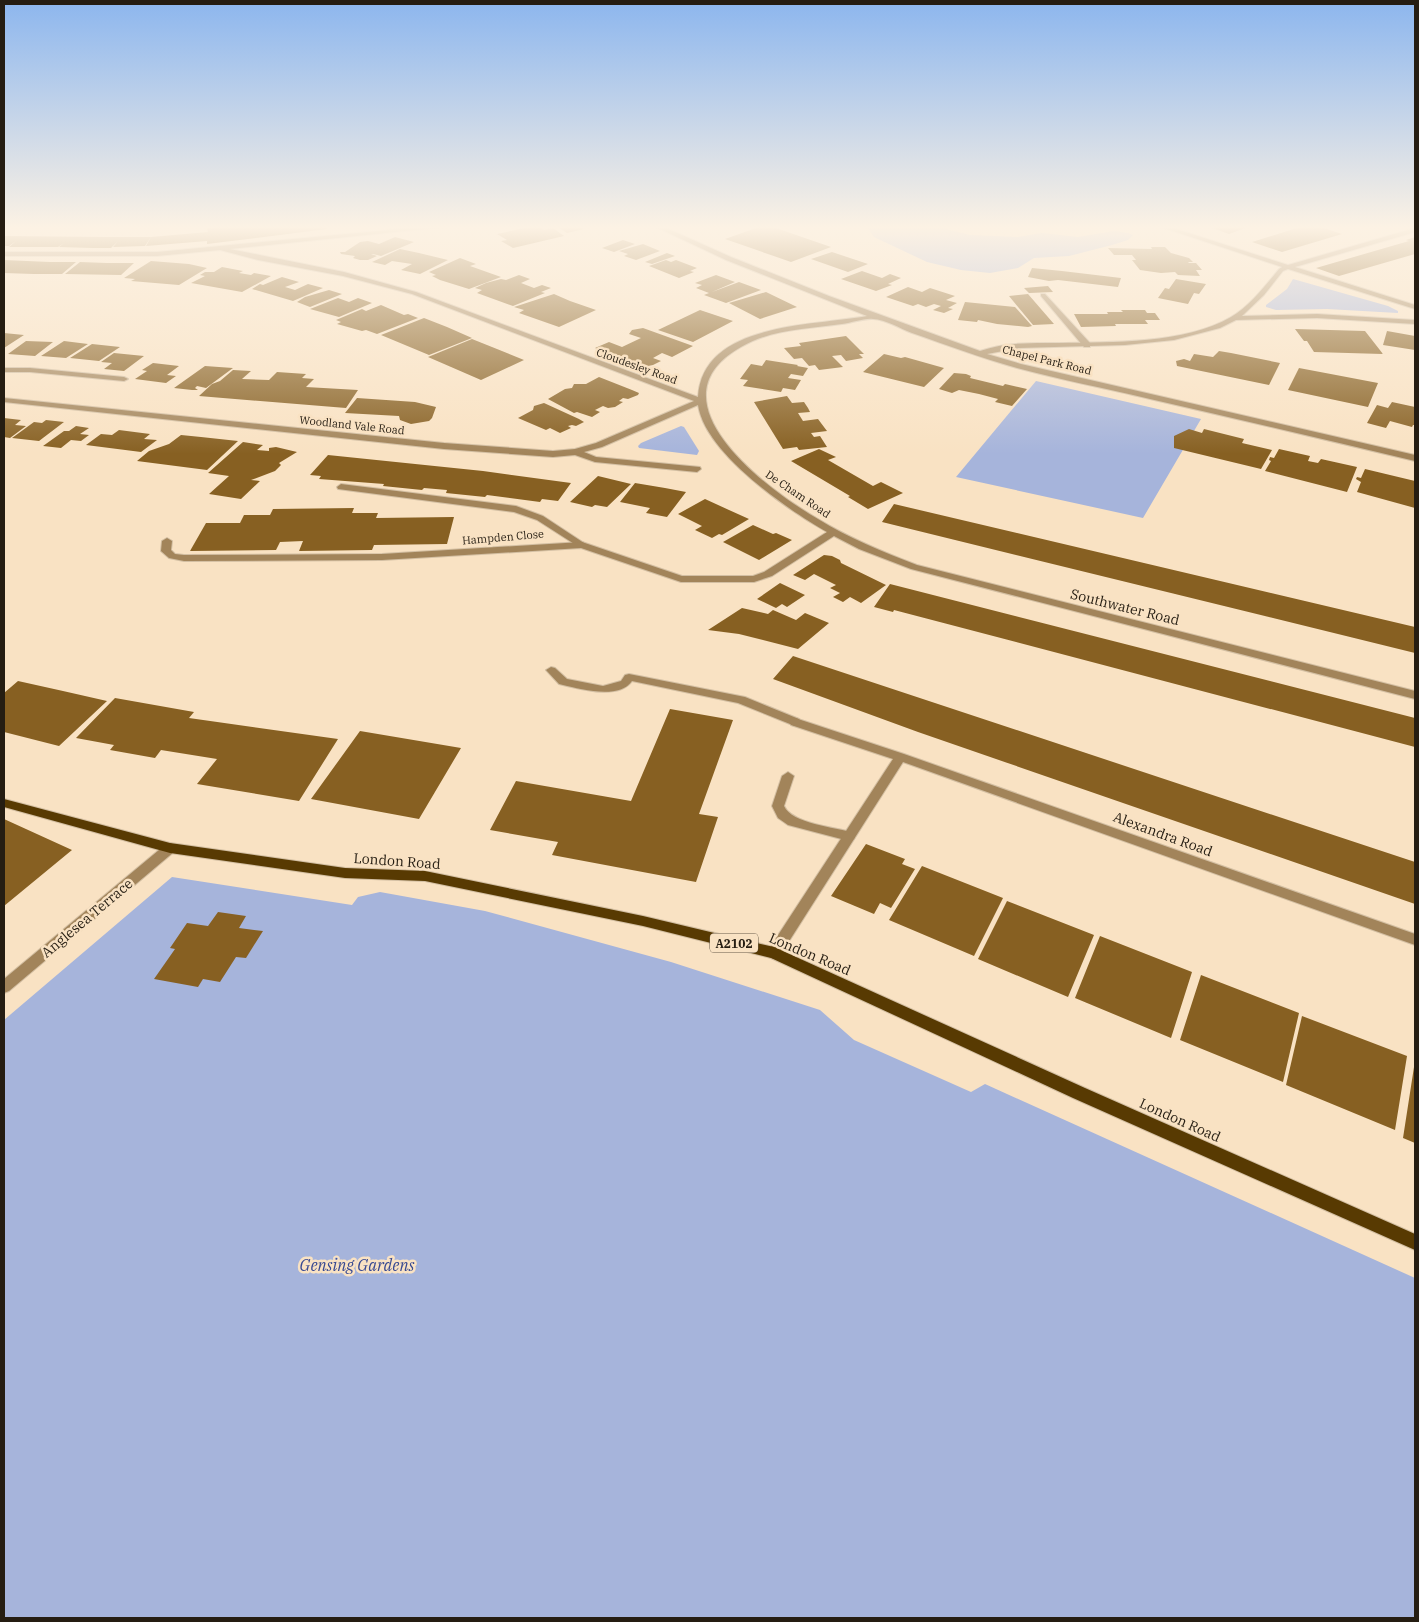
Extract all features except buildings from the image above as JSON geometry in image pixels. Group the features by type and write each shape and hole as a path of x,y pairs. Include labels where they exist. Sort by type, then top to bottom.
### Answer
{"main road":[{"name":"London Road","path":"4,803 170,848 345,873 425,876 643,921 774,953 1079,1093 1415,1242"}],"street":[{"name":"Cloudesley Road","path":"440,303 701,401"},
{"name":"Chapel Park Road","path":"842,303 980,354 1019,366 1415,458"},
{"path":"1051,303 1087,345"},
{"path":"980,354 1002,346 1087,345 1161,340 1205,330 1228,322 1252,303"},
{"path":"1401,303 1415,307"},
{"path":"576,452 599,445 701,401 703,383 711,367 724,353 739,344 776,332 856,321 876,316"},
{"path":"1235,318 1317,316 1415,322"},
{"path":"4,370 30,370 124,379"},
{"name":"Woodland Vale Road","path":"4,400 444,446 553,454 576,452 595,458 697,469"},
{"name":"De Cham Road","path":"701,401 704,415 714,434 736,460 764,486 834,532"},
{"path":"341,487 516,509 540,518 582,545"},
{"name":"Hampden Close","path":"167,541 166,551 172,556 184,558 382,557 582,545 681,579 754,579 768,574 834,532"},
{"name":"Southwater Road","path":"834,532 888,558 914,567 1415,695"},
{"name":"Alexandra Road","path":"551,670 564,682 603,690 625,683 629,677 741,700 795,722 900,757 1415,940"},
{"path":"774,953 900,757"},
{"path":"788,776 778,806 782,815 792,822 849,836"},
{"name":"Anglesea Terrace","path":"4,987 170,848"}],"green space":[{"path":"1269,303 1376,303 1388,306 1398,311 1398,313 1327,309 1276,310 1266,307"},
{"path":"1036,381 1201,419 1143,518 956,477"},
{"path":"681,426 684,427 699,451 697,455 639,448 638,446 641,443"},
{"name":"Gensing Gardens","path":"172,877 352,905 358,897 380,892 485,911 671,962 820,1010 854,1040 971,1092 985,1084 1415,1278 1415,1618 4,1618 4,1020"}]}
